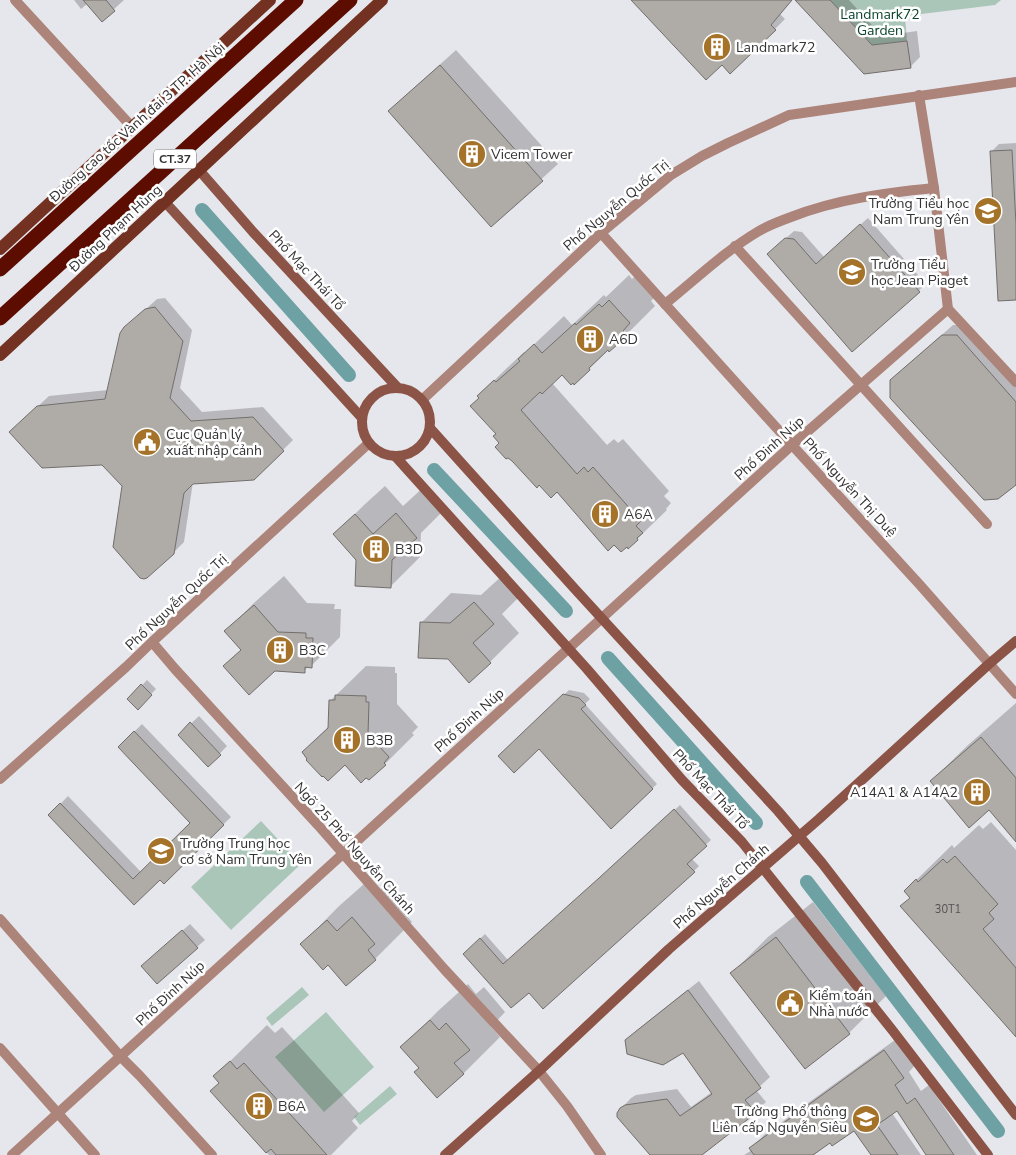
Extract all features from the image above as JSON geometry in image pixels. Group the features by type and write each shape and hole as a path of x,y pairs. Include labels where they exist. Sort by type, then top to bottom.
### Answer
{"highway":[{"name":"Đường cao tốc Vành đai 3 TP. Hà Nội","path":"0,269 296,0"},
{"name":"CT.37","path":"0,318 350,0"}],"main road":[{"path":"0,248 270,0"},
{"name":"Đường Phạm Hùng","path":"0,355 382,0"}],"street":[{"path":"15,0 132,127"},
{"name":"Phố Nguyễn Quốc Trị","path":"423,399 602,233 671,175 702,156 789,115 1016,82"},
{"path":"920,95 934,188 948,309 1016,382"},
{"name":"Phố Mạc Thái Tổ","path":"199,170 253,232 396,387"},
{"path":"665,304 735,246 761,230 777,223 818,208 879,194 934,188"},
{"path":"165,202 362,418"},
{"name":"Phố Nguyễn Thị Duệ","path":"602,233 915,579 1016,694"},
{"path":"735,246 987,524"},
{"name":"Phố Đinh Núp","path":"12,1155 122,1057 792,445 948,309"},
{"path":"396,387 406,388 415,392 423,399 431,420 430,432 418,448 410,454 390,456 380,452 369,443 364,433 362,418 366,406 374,396 384,389 396,387"},
{"path":"430,428 778,811 822,863 1016,1115"},
{"name":"Phố Nguyễn Quốc Trị","path":"0,779 126,667 369,443"},
{"name":"Phố Mạc Thái Tổ","path":"395,456 569,649 682,780 742,842 893,1031 988,1155"},
{"name":"Phố Nguyễn Chánh","path":"445,1155 669,949 762,869 1016,641"},
{"name":"Ngõ 25 Phố Nguyễn Chánh","path":"152,642 445,970 538,1071 567,1106 601,1155"},
{"path":"0,919 212,1155"},
{"path":"0,1048 95,1155"}],"green space":[{"name":"Landmark72 Garden","path":"830,0 1001,0 995,5 905,16 907,41 872,45"},
{"path":"261,821 301,864 231,930 191,887"},
{"path":"302,987 309,995 272,1026 266,1018"},
{"path":"326,1012 374,1067 324,1112 275,1057"},
{"path":"390,1086 397,1094 360,1125 354,1117"}],"building":[{"path":"83,0 106,0 115,11 102,22"},
{"name":"Landmark72","path":"631,0 792,0 771,25 776,30 730,74 722,65 706,80"},
{"path":"795,0 830,0 872,45 907,41 911,68 864,74"},
{"name":"Vicem Tower","path":"440,65 543,181 491,227 388,111"},
{"path":"1012,150 1016,224 1016,300 998,301 990,151"},
{"path":"860,224 920,292 852,352 767,254 785,238 794,239 816,264"},
{"path":"609,300 630,323 623,331 627,336 609,352 608,350 574,385 573,383 571,385 562,375 521,410 577,474 584,467 588,472 593,467 641,521 636,526 643,533 628,549 627,547 621,552 614,545 608,551 557,492 551,498 539,485 537,488 512,461 508,458 506,459 495,447 499,443 493,436 496,434 470,406 479,398 477,396 494,380 496,382 520,361 518,359 534,344 542,353 599,304 602,307"},
{"name":"Cục Quản lý xuất nhập cảnh","path":"155,307 183,341 170,398 191,421 253,417 284,451 254,480 193,484 184,493 174,554 144,579 140,578 113,547 122,486 102,465 42,468 9,432 37,406 105,399 120,333 124,327 145,309"},
{"path":"942,335 957,335 1016,402 1016,485 998,499 984,500 890,398 890,380"},
{"name":"B3D","path":"396,513 417,538 392,560 391,588 355,586 356,560 333,534 355,514 373,534"},
{"path":"474,602 494,624 473,643 491,663 469,683 448,659 418,658 420,622 450,623"},
{"name":"B3C","path":"254,605 278,632 306,633 306,638 313,638 312,668 305,667 305,673 275,671 249,695 223,666 241,650 224,631"},
{"path":"141,684 152,695 138,710 127,699"},
{"path":"563,694 579,698 586,705 581,709 653,789 611,829 539,749 514,773 498,756"},
{"name":"B3B","path":"335,695 366,696 366,702 369,702 368,734 389,757 384,763 386,765 369,780 366,778 361,783 345,765 328,781 306,760 302,752 328,728 329,700 335,700"},
{"path":"190,722 221,755 208,767 178,735"},
{"path":"134,731 224,825 164,884 160,880 134,905 48,815 60,803 133,879 190,823 118,747"},
{"name":"A14A1 & A14A2","path":"981,737 1016,778 1016,842 989,810 969,828 930,781"},
{"path":"674,809 707,846 687,864 695,872 543,1009 529,993 511,1008 463,954 480,938 503,964"},
{"path":"955,856 998,904 989,913 994,919 983,929 1016,968 1016,1037 900,906 910,898 904,891 916,879 918,882 943,859 947,863"},
{"path":"352,917 375,944 368,950 376,960 346,986 328,965 323,970 300,944 327,920 337,931"},
{"path":"182,930 198,948 157,984 141,966"},
{"name":"Kiểm toán Nhà nước","path":"776,937 850,1034 805,1069 730,973"},
{"path":"688,990 761,1088 745,1100 756,1113 702,1155 650,1155 617,1117 620,1108 625,1105 667,1099 680,1116 712,1094 683,1053 663,1065 627,1054 625,1040"},
{"path":"430,1020 439,1030 446,1023 470,1050 454,1063 464,1074 437,1098 414,1072 419,1068 400,1047"},
{"name":"Trường Phổ thông Liên cấp Nguyễn Siêu","path":"884,1050 904,1078 895,1085 907,1104 915,1098 954,1155 926,1155 897,1111 877,1125 898,1155 871,1155 854,1131 832,1146 830,1143 813,1155 754,1155 749,1148"},
{"name":"B6A","path":"230,1061 237,1069 244,1063 327,1155 276,1155 271,1149 266,1153 210,1091 219,1083 213,1076"}],"waterway":[{"path":"202,210 349,375"},
{"path":"434,470 566,611"},
{"path":"608,658 756,823"},
{"path":"807,882 998,1131"}],"place":[{"name":"Landmark72","path":"717,47"},
{"name":"Vicem Tower","path":"472,154"},
{"name":"Trường Tiểu học Nam Trung Yên","path":"988,211"},
{"name":"Trường Tiểu học Jean Piaget","path":"852,272"},
{"name":"A6D","path":"590,339"},
{"name":"Cục Quản lý xuất nhập cảnh","path":"147,442"},
{"name":"A6A","path":"605,514"},
{"name":"B3D","path":"376,549"},
{"name":"B3C","path":"280,650"},
{"name":"B3B","path":"347,740"},
{"name":"A14A1 & A14A2","path":"977,792"},
{"name":"Trường Trung học cơ sở Nam Trung Yên","path":"161,851"},
{"name":"Kiểm toán Nhà nước","path":"790,1003"},
{"name":"B6A","path":"259,1106"},
{"name":"Trường Phổ thông Liên cấp Nguyễn Siêu","path":"866,1119"}]}
